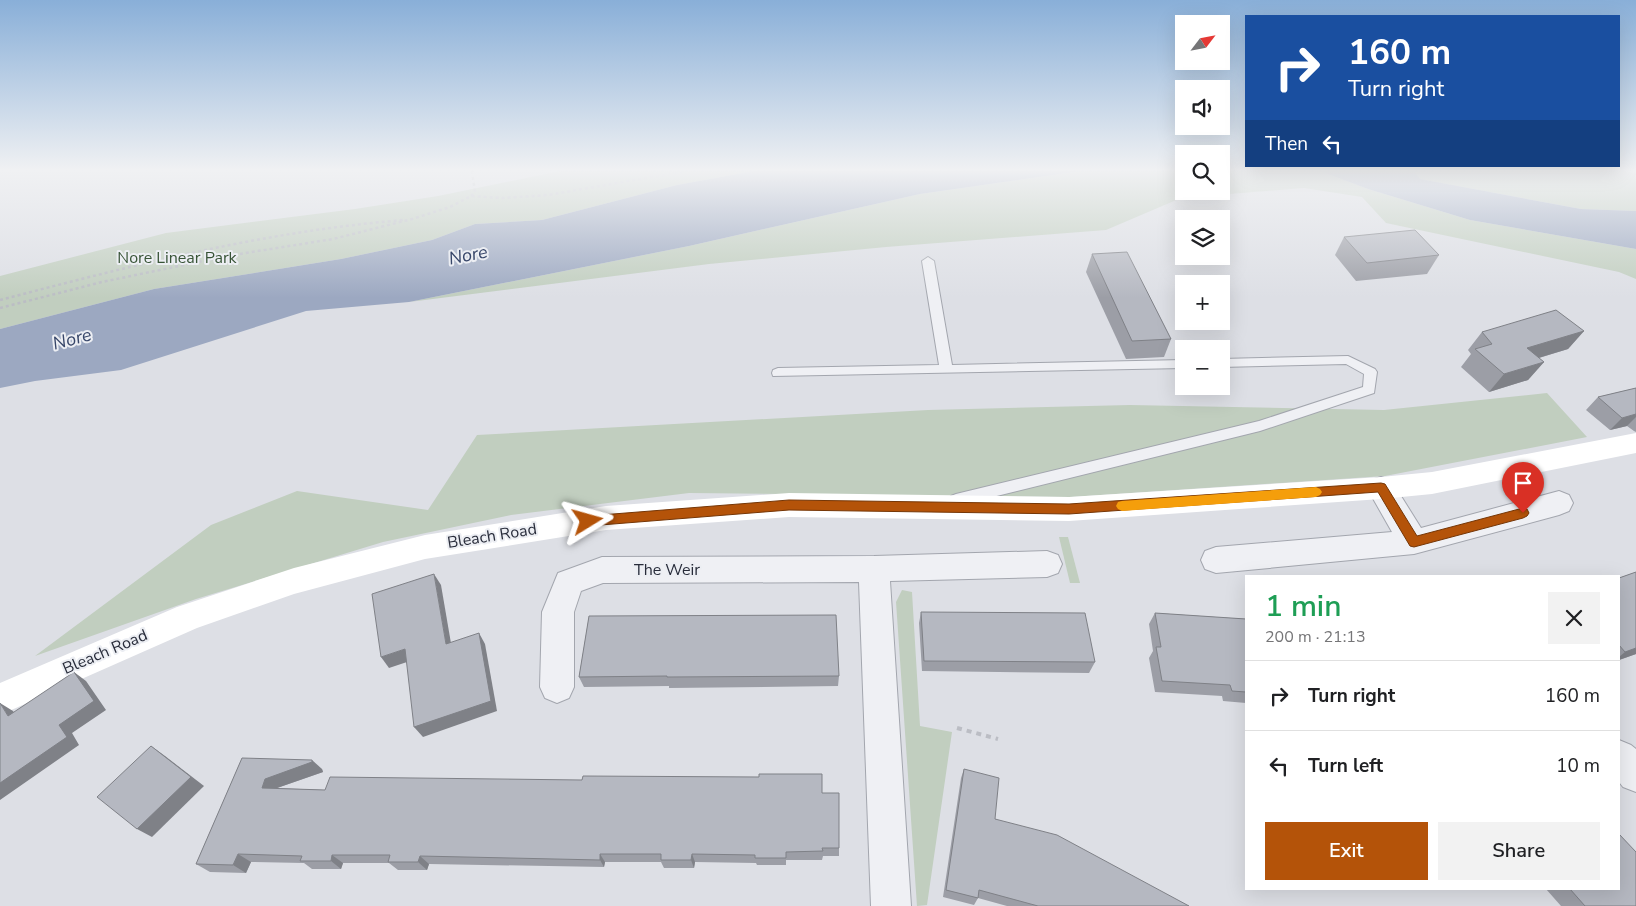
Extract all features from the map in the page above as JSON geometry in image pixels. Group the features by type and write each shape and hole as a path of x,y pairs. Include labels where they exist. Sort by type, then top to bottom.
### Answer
{"street":[{"name":"Bleach Road","path":"0,699 188,617 294,581 425,547 606,518 789,505 1069,509 1381,488 1432,483 1636,444"},
{"path":"1381,488 1414,542"},
{"path":"1216,560 1414,542 1559,503"},
{"name":"The Weir","path":"558,687 558,612 569,582 602,570 874,569 1047,564"},
{"path":"874,569 891,906"},
{"path":"1620,758 1636,774"}],"lane":[{"path":"928,261 946,369"},
{"path":"928,507 1260,426 1369,390 1371,372 1348,360 1230,363"},
{"path":"778,373 1175,364"}],"path":[{"path":"0,308 102,282 227,256 333,239 430,213"},
{"path":"0,300 109,272 250,240 351,223 412,219"},
{"path":"957,728 998,739"}],"green space":[{"name":"Nore Linear Park","path":"321,213 568,213 542,220 475,224 432,240 341,259 154,289 0,329 0,276 166,233"},
{"path":"834,213 1145,213 1106,230 886,247 709,264 409,302 689,246"},
{"path":"1377,213 1448,213 1470,220 1636,249 1636,279 1619,272 1386,223"},
{"path":"1547,393 1587,437 1385,476 1071,497 689,493 511,515 383,542 196,599 35,656 211,525 297,491 428,510 477,435 928,410 1130,405 1384,410"},
{"path":"1059,537 1068,537 1080,583 1070,583"},
{"path":"902,590 912,592 920,726 952,732 927,905 917,906 896,602"}],"water":[{"name":"Nore","path":"568,213 834,213 689,246 409,302 306,311 121,370 35,381 0,388 0,329 154,289 341,259 432,240 475,224 542,220"},
{"path":"1448,213 1636,213 1636,249 1470,220"}],"building":[{"path":"1415,230 1439,255 1367,263 1344,237"},
{"path":"1127,252 1171,339 1132,341 1092,254"},
{"path":"1556,310 1584,331 1527,348 1544,362 1504,374 1475,349 1492,344 1482,332"},
{"path":"1636,388 1636,414 1622,418 1598,397"},
{"path":"1636,572 1636,648 1625,652 1620,646 1620,578"},
{"path":"434,574 446,644 479,633 491,701 414,727 405,649 381,657 372,594"},
{"path":"921,612 1085,613 1095,662 924,661"},
{"path":"1155,613 1245,619 1245,692 1232,691 1230,685 1162,681 1156,647 1161,647"},
{"path":"836,615 839,676 579,677 589,616"},
{"path":"74,672 94,701 59,725 67,737 0,783 0,703 8,716"},
{"path":"151,746 191,777 137,829 97,797"},
{"path":"242,758 312,760 312,762 265,779 262,788 325,790 330,777 582,780 583,776 759,777 759,774 822,774 822,793 839,793 839,848 822,848 823,851 786,852 786,858 755,858 755,855 692,854 691,860 661,860 661,854 600,854 600,860 420,856 418,862 388,862 390,855 332,855 331,861 300,861 302,856 238,854 233,865 196,864"},
{"path":"964,769 999,778 995,819 1057,835 1189,906 1038,906 979,890 978,898 946,890"},
{"path":"1620,835 1636,852 1636,906 1585,906 1571,890 1620,890"}],"slow traffic":[{"path":"1122,506 1316,492"}],"route":[{"path":"588,521 606,518 789,505 1069,509 1381,488 1414,542 1523,513"}]}
